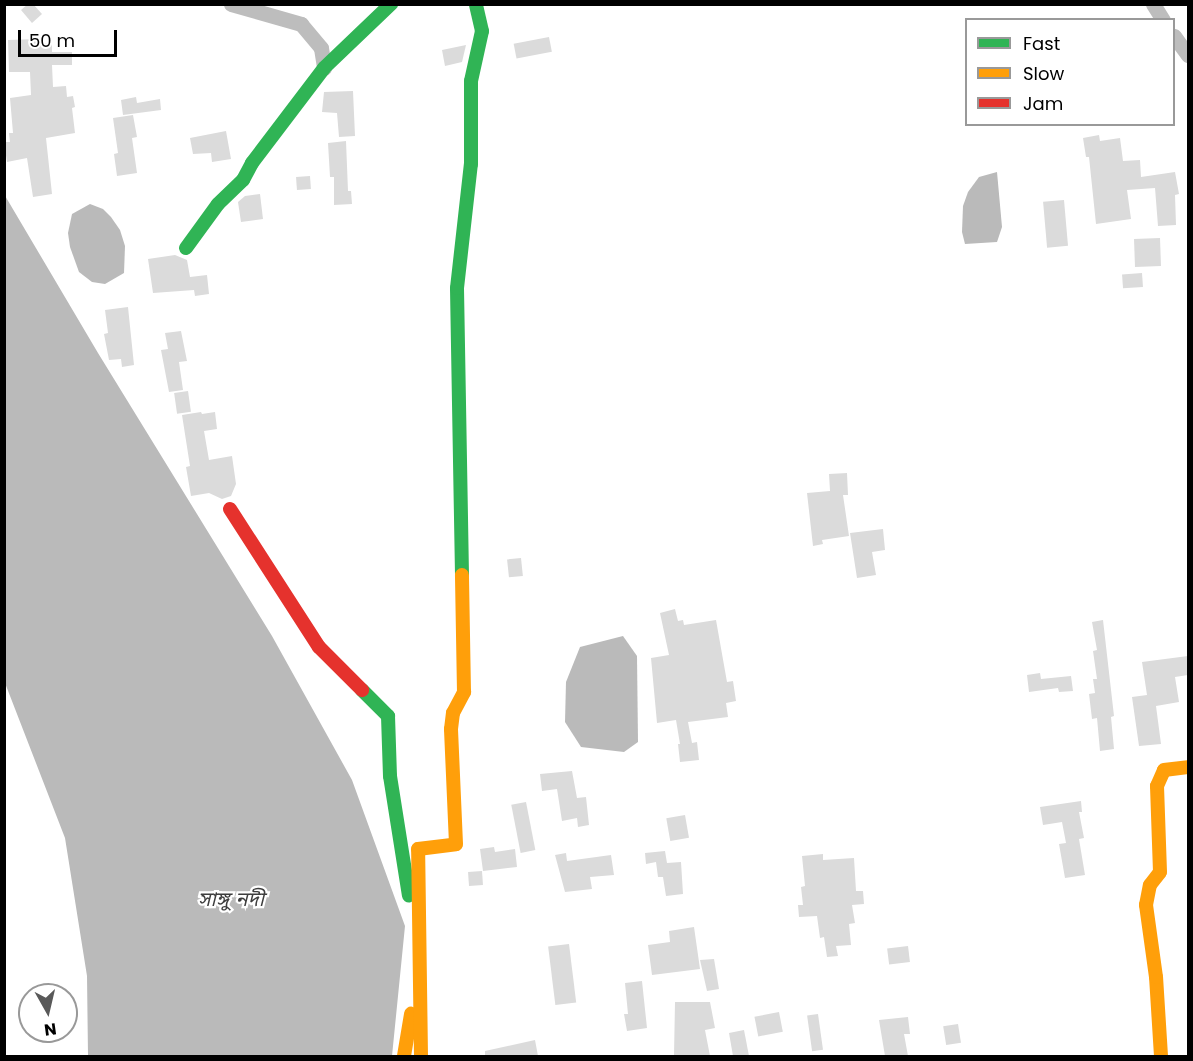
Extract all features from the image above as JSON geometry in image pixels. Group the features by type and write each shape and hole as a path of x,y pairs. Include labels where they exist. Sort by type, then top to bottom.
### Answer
{"street":[{"path":"231,4 302,24 321,48 324,68"},
{"path":"186,248 218,204 243,180 252,163 324,68 391,4"},
{"path":"1153,4 1162,18"},
{"path":"421,1056 418,849 456,844 451,729 453,713 464,692 457,288 471,164 471,81 482,31 475,6"},
{"path":"1175,39 1188,55"},
{"path":"230,509 319,647 388,716 390,776 411,908 411,1012 404,1056"},
{"path":"1161,1056 1156,977 1146,905 1150,885 1160,872 1157,786 1164,770 1188,767"}],"water":[{"path":"997,172 1002,227 997,242 965,244 962,232 963,206 968,192 979,177"},
{"name":"সাঙ্গু নদী","path":"4,194 98,353 272,636 352,780 405,926 392,1056 88,1056 87,976 65,838 5,683"},
{"path":"90,204 103,209 111,217 120,230 125,246 124,273 105,284 92,282 79,272 70,247 68,233 72,214"},
{"path":"623,636 637,656 638,742 624,752 581,747 565,722 566,682 580,647"}],"building":[{"path":"28,4 33,4 42,14 32,23 21,10"},
{"path":"549,37 552,52 517,59 514,44"},
{"path":"39,39 39,43 52,43 52,52 72,52 72,65 52,65 53,87 66,86 67,97 73,96 75,133 46,138 52,194 33,197 27,158 7,162 4,142 10,142 9,133 13,133 10,98 31,95 30,72 9,72 8,40"},
{"path":"466,45 462,62 445,66 442,50"},
{"path":"353,91 355,136 339,137 337,113 322,112 324,92"},
{"path":"136,97 137,103 160,99 161,110 123,115 121,100"},
{"path":"133,115 137,137 132,138 137,173 117,176 114,154 118,153 113,118"},
{"path":"226,131 231,159 212,162 211,153 193,154 190,138"},
{"path":"1099,135 1100,141 1120,138 1123,161 1140,160 1141,177 1175,172 1179,194 1175,195 1176,225 1158,226 1155,188 1127,190 1131,219 1096,224 1089,157 1086,157 1083,138"},
{"path":"346,141 348,191 351,191 352,204 334,205 334,177 330,177 328,143"},
{"path":"310,176 311,189 297,190 296,177"},
{"path":"260,194 263,219 241,222 238,202 245,196"},
{"path":"1064,200 1068,246 1047,248 1043,202"},
{"path":"1160,238 1161,266 1135,267 1134,239"},
{"path":"175,255 187,260 190,277 207,275 209,294 195,296 194,290 153,293 148,259"},
{"path":"1142,273 1143,287 1123,288 1122,274"},
{"path":"128,307 134,365 122,367 121,359 109,360 104,334 108,333 105,310"},
{"path":"181,331 187,361 179,362 183,390 169,392 161,350 168,349 165,333"},
{"path":"188,391 191,412 177,414 174,393"},
{"path":"201,412 202,414 215,412 217,429 204,431 209,460 232,456 236,484 231,496 222,499 209,493 191,496 186,467 190,466 182,415"},
{"path":"847,473 848,495 843,495 849,536 822,540 823,544 813,546 807,493 830,491 829,474"},
{"path":"883,529 885,550 872,552 876,575 857,578 850,533"},
{"path":"521,558 523,576 509,577 507,559"},
{"path":"675,609 678,621 683,620 684,625 716,620 727,682 733,681 736,701 726,703 728,717 688,722 692,743 697,742 699,760 680,762 676,720 657,723 651,658 669,655 660,613"},
{"path":"1103,620 1114,716 1111,717 1114,749 1100,751 1097,718 1092,719 1089,694 1095,693 1093,679 1097,679 1093,651 1097,650 1092,622"},
{"path":"1188,656 1188,675 1175,677 1179,702 1156,706 1161,744 1139,746 1132,697 1147,695 1142,662"},
{"path":"1040,673 1041,679 1071,676 1073,691 1059,692 1058,688 1029,692 1027,675"},
{"path":"572,771 577,798 586,797 589,825 578,827 577,818 562,821 557,789 542,791 540,774"},
{"path":"1081,801 1082,812 1079,812 1084,838 1079,839 1085,875 1065,878 1059,844 1066,843 1062,822 1043,825 1040,807"},
{"path":"526,802 535,850 521,853 511,805"},
{"path":"685,815 689,838 670,841 666,818"},
{"path":"494,847 495,852 515,849 517,867 483,871 480,849"},
{"path":"665,851 667,863 681,862 683,894 666,896 663,877 658,877 656,862 646,864 645,853"},
{"path":"566,853 567,861 611,855 614,875 590,877 592,889 565,892 555,855"},
{"path":"823,854 823,860 854,858 856,891 863,891 864,904 852,905 855,923 849,924 851,945 836,946 838,956 827,957 824,937 820,938 817,916 799,917 798,905 803,905 801,887 805,886 802,856"},
{"path":"482,871 483,885 469,886 468,872"},
{"path":"694,927 700,969 652,975 648,945 670,942 669,931"},
{"path":"569,944 576,1003 555,1005 548,947"},
{"path":"908,946 910,962 889,964 887,949"},
{"path":"714,959 719,989 707,991 700,960"},
{"path":"642,981 647,1028 627,1031 624,1014 628,1014 625,983"},
{"path":"675,1002 710,1002 715,1028 705,1030 710,1056 674,1056"},
{"path":"779,1012 783,1032 758,1036 754,1017"},
{"path":"818,1014 823,1050 812,1051 807,1016"},
{"path":"908,1017 910,1034 904,1034 908,1056 885,1056 879,1020"},
{"path":"958,1024 961,1043 946,1045 943,1026"},
{"path":"744,1030 749,1056 733,1056 729,1033"},
{"path":"535,1040 538,1056 485,1056 485,1051"}],"traffic: fast":[{"path":"186,248 218,204 243,180 252,163 324,68 391,4"},
{"path":"462,575 457,288 471,164 471,81 482,31 476,4"},
{"path":"362,690 388,716 390,776 409,896"}],"traffic: slow":[{"path":"421,1056 418,849 456,844 451,729 453,713 464,692 462,575"},
{"path":"1161,1056 1156,977 1146,905 1150,885 1160,872 1157,786 1164,770 1188,767"},
{"path":"404,1056 411,1014"}],"traffic: jam":[{"path":"230,509 319,647 362,690"}]}
